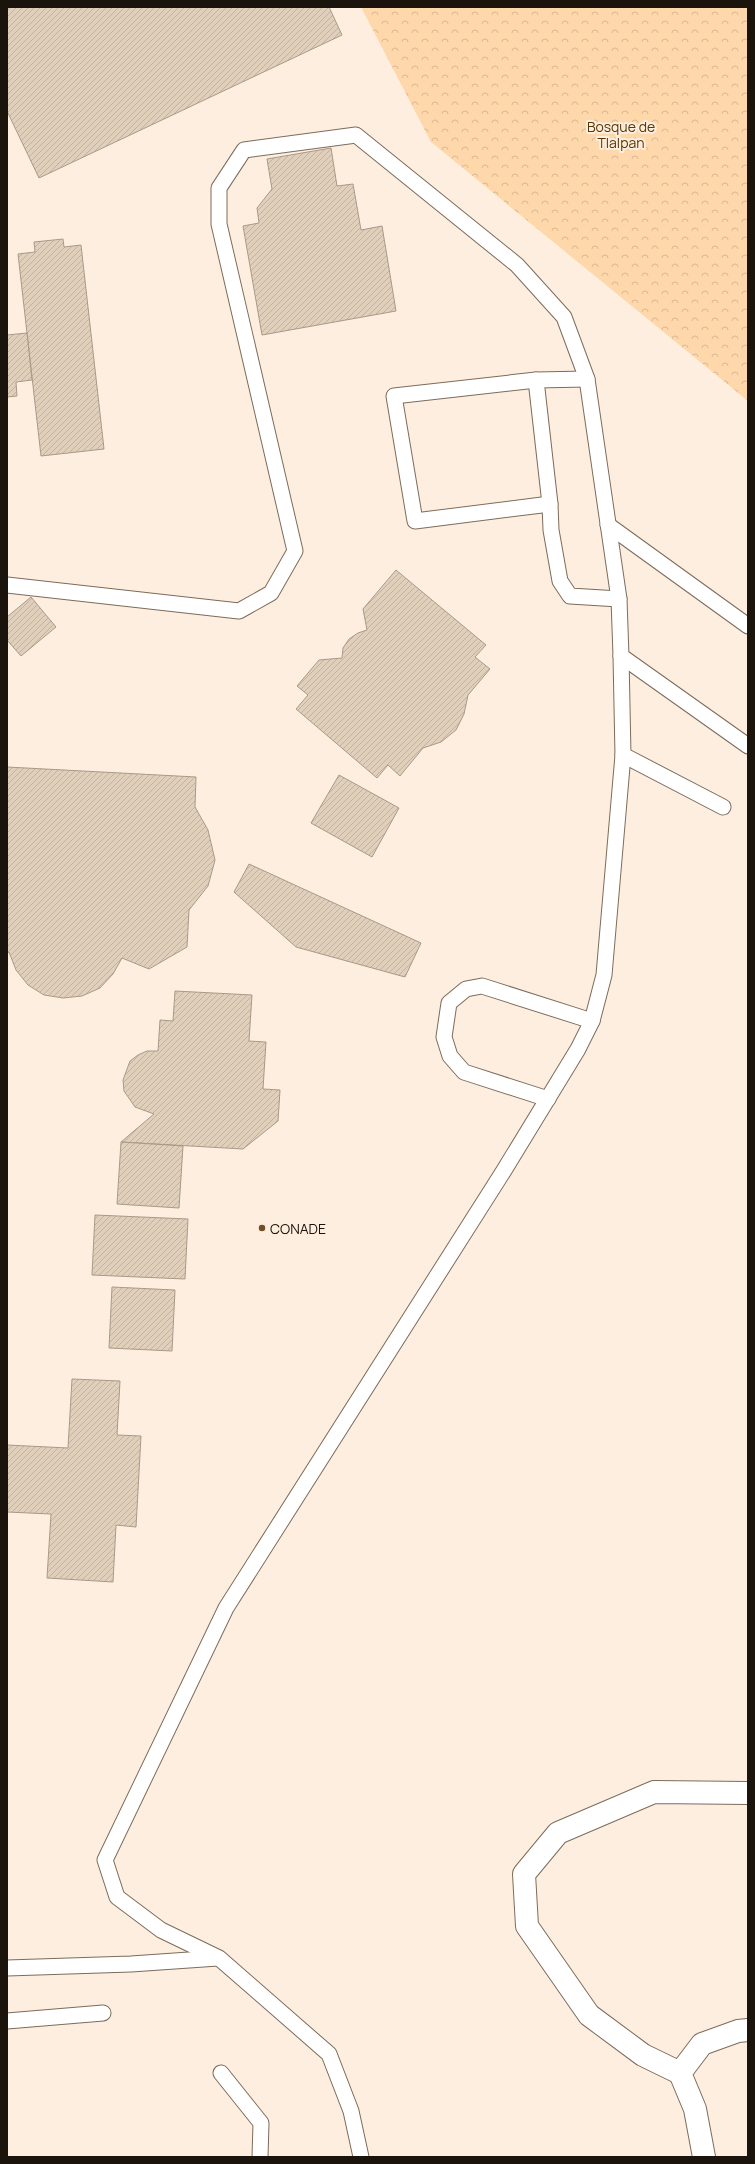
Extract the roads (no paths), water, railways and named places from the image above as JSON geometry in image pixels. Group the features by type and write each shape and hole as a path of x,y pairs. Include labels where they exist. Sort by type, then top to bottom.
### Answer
{"street":[{"path":"704,2156 695,2109 680,2074 642,2055 589,2016 527,1926 524,1874 558,1833 654,1792 748,1793"},
{"path":"680,2074 702,2044 738,2031 748,2030"}],"lane":[{"path":"7,585 239,611 271,593 295,551 219,224 219,188 244,150 356,135 517,265 564,318 587,379 619,599 623,755 604,975 592,1021 578,1049 548,1099 226,1608 105,1860 117,1896 161,1930 219,1958 329,2054 351,2111 361,2157"},
{"path":"550,504 415,521 394,396 536,380 587,379"},
{"path":"536,380 550,504 550,530 560,581 570,596 619,599"},
{"path":"608,526 748,626"},
{"path":"621,656 748,746"},
{"path":"623,755 723,807"},
{"path":"548,1099 464,1072 450,1056 444,1037 449,1003 466,989 482,986 592,1021"},
{"path":"7,1968 130,1964 219,1958"},
{"path":"7,2021 103,2013"},
{"path":"221,2073 261,2123 260,2157"}],"place":[{"name":"CONADE","path":"262,1228"}],"park label":[{"name":"Bosque de Tlalpan","path":"621,134"}]}
